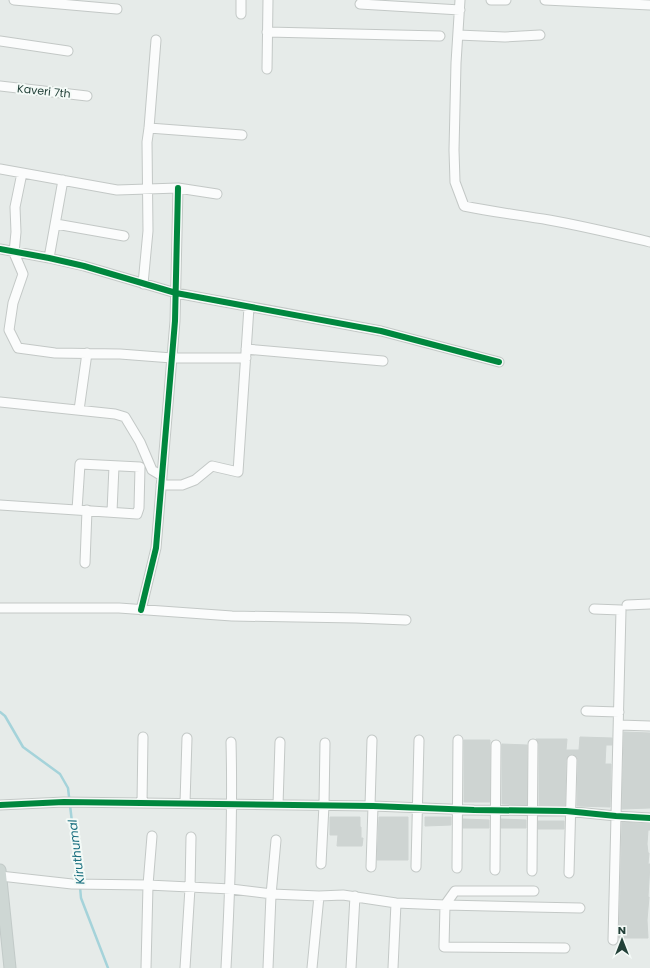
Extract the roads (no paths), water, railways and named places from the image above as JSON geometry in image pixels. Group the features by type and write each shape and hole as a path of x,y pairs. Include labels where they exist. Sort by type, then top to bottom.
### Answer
{"main road":[{"path":"0,874 10,968"}],"street":[{"path":"14,0 117,9"},
{"path":"241,0 241,14"},
{"path":"267,69 268,0"},
{"path":"460,0 456,63 454,150 455,182 464,206 598,229 650,242"},
{"path":"491,0 506,0"},
{"path":"545,0 650,5"},
{"path":"360,4 460,10"},
{"path":"267,32 440,36"},
{"path":"458,35 505,37 540,35"},
{"path":"143,284 148,231 146,142 150,128 156,40"},
{"path":"0,42 68,51"},
{"name":"Kaveri 7th","path":"0,86 87,96"},
{"path":"150,128 242,136"},
{"path":"0,169 117,190 178,188 217,194"},
{"path":"22,173 15,207 16,232 14,253 23,274 13,303 9,330 18,348 55,353 120,354 172,358 246,354 383,361"},
{"path":"49,258 63,180"},
{"path":"141,610 156,548 162,480 176,293 178,188"},
{"path":"56,224 124,236"},
{"path":"0,250 49,258 84,266 176,293 381,331 499,362"},
{"path":"0,402 115,414 125,417 140,442 152,470 162,480 182,485 195,480 212,466 238,472 249,307"},
{"path":"79,410 86,353"},
{"path":"0,505 82,510 136,514 140,508 140,467 80,464 82,510 85,563"},
{"path":"112,512 114,466"},
{"path":"627,605 650,604"},
{"path":"0,608 119,608 232,616 406,620"},
{"path":"594,609 621,610 613,940"},
{"path":"586,712 619,712"},
{"path":"619,725 650,726"},
{"path":"142,803 143,737"},
{"path":"185,803 187,738"},
{"path":"371,867 372,740"},
{"path":"416,867 419,740"},
{"path":"457,868 458,740"},
{"path":"226,968 231,889 233,804 231,742"},
{"path":"278,805 280,742"},
{"path":"321,864 325,743"},
{"path":"532,871 533,744"},
{"path":"495,870 496,745"},
{"path":"569,873 572,760"},
{"path":"0,805 80,802 372,806 570,811 650,818"},
{"path":"146,968 148,885 152,836"},
{"path":"185,968 190,888 191,837"},
{"path":"268,968 276,840"},
{"path":"0,874 72,884 148,885 231,889 272,894 355,896 396,903 580,908"},
{"path":"534,891 455,891 445,905 444,947 565,948"},
{"path":"312,968 319,896"},
{"path":"351,968 355,896"},
{"path":"393,968 396,903"}],"waterway":[{"name":"Kiruthumal","path":"0,712 5,716 23,747 60,774 68,788 79,882"},
{"name":"Kiruthumal","path":"80,887 81,898 108,968"}]}
